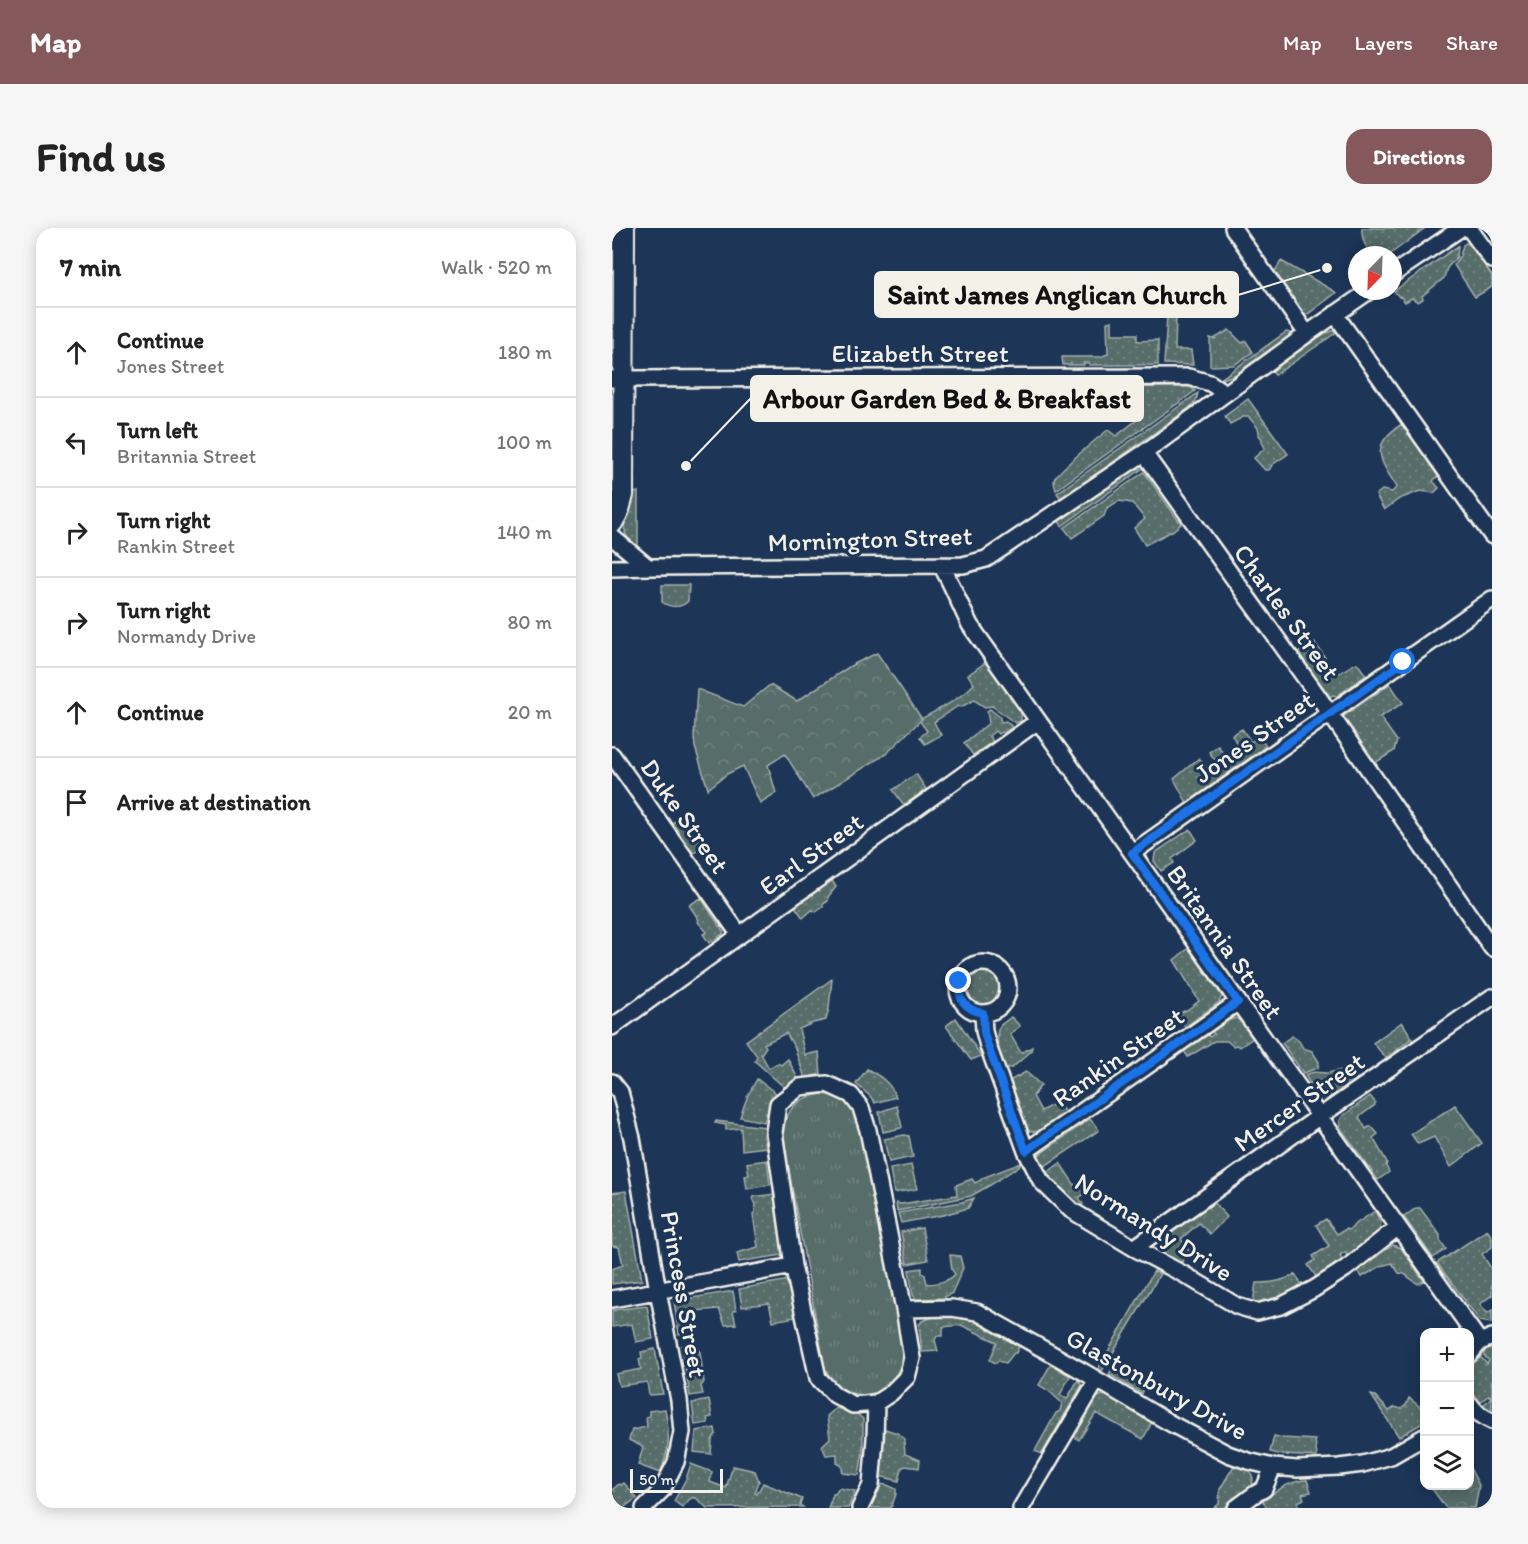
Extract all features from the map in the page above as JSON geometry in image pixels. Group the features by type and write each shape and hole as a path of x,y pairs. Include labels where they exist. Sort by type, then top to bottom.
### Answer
{"main road":[{"path":"612,523 623,495 618,379 624,228"}],"street":[{"path":"1233,228 1307,334"},
{"path":"1402,268 1461,228"},
{"path":"1469,228 1492,260"},
{"name":"Mornington Street","path":"612,568 963,565 987,559 1144,453 1356,300"},
{"path":"1335,314 1492,536"},
{"name":"Elizabeth Street","path":"618,379 1189,377 1210,383 1225,393"},
{"name":"Charles Street","path":"1144,453 1330,713 1492,948"},
{"path":"612,537 648,567"},
{"name":"Britannia Street","path":"941,565 970,625 1398,1227 1486,1340"},
{"name":"Jones Street","path":"1132,853 1492,599"},
{"name":"Earl Street","path":"612,1027 1038,721"},
{"name":"Duke Street","path":"612,755 739,934"},
{"name":"Mercer Street","path":"1134,1248 1492,997"},
{"name":"Rankin Street","path":"1026,1151 1238,1002"},
{"name":"Normandy Drive","path":"983,1013 984,1032 988,1046 1026,1151 1041,1181 1071,1210 1237,1306 1257,1312 1281,1306 1345,1269 1398,1227"},
{"name":"Princess Street","path":"612,1082 620,1092 632,1138 657,1291 679,1400 682,1432 676,1462 662,1490 644,1508"},
{"path":"827,1084 852,1095 861,1108 868,1130 904,1309 912,1358 907,1377 891,1393 876,1402 852,1405 835,1395 818,1378 793,1266 774,1132 778,1104 800,1087 827,1084"},
{"path":"612,1299 793,1266"},
{"name":"Glastonbury Drive","path":"904,1309 952,1308 977,1312 1168,1422 1228,1454 1248,1461 1273,1467 1329,1469 1364,1464 1391,1456 1420,1440"},
{"path":"1474,1350 1486,1340"},
{"path":"1021,1508 1097,1380"},
{"path":"860,1508 871,1485 876,1439 876,1402"},
{"path":"1474,1409 1484,1418 1492,1421"},
{"path":"1236,1508 1264,1490 1273,1467"}],"green space":[{"path":"1362,228 1425,228 1401,246 1366,246"},
{"path":"1466,243 1470,244 1492,276 1492,287 1475,297 1454,265"},
{"path":"1458,246 1457,257 1447,268 1444,278 1422,296 1423,299 1418,302 1412,298 1405,302 1402,298 1402,285"},
{"path":"1281,261 1336,293 1308,314 1301,313 1274,273"},
{"path":"1167,316 1176,316 1175,350 1191,350 1193,365 1164,364"},
{"path":"1112,321 1112,334 1137,334 1137,341 1158,340 1158,365 1089,365 1089,363 1084,363 1084,365 1063,365 1062,357 1100,357 1108,354 1107,322"},
{"path":"1229,330 1242,343 1246,341 1253,352 1234,365 1210,366 1210,338 1214,339"},
{"path":"1286,332 1290,333 1289,338 1265,356 1240,372 1222,379 1222,378"},
{"path":"1337,332 1275,375 1272,370 1325,333"},
{"path":"1190,387 1195,391 1056,490 1054,480 1056,476 1078,455 1108,430 1116,436 1138,419 1132,407 1133,403 1129,400 1115,406 1104,396 1084,391 1084,388"},
{"path":"1198,393 1196,401 1189,408 1061,499 1057,493"},
{"path":"1248,399 1288,454 1272,465 1269,470 1265,470 1254,458 1265,448 1256,425 1249,417 1243,417 1230,424 1225,416"},
{"path":"1402,424 1438,476 1433,481 1439,488 1434,493 1420,491 1399,499 1384,510 1376,495 1382,490 1392,492 1397,487 1382,461 1381,446 1385,439"},
{"path":"1135,468 1142,469 1062,526 1058,520"},
{"path":"1144,472 1181,524 1145,545 1134,528 1145,519 1132,503 1119,501 1107,508 1104,516 1072,538 1064,528"},
{"path":"638,492 638,549 630,542 624,529 634,493"},
{"path":"662,585 689,585 688,601 679,606 665,604 662,602"},
{"path":"1314,642 1326,659 1329,672 1334,675 1357,663 1366,675 1337,696 1329,697 1297,653"},
{"path":"877,653 922,719 886,754 813,799 785,754 768,765 776,793 760,803 743,766 727,774 708,789 695,747 697,689 743,707 770,685 797,701 852,665"},
{"path":"986,662 1021,710 1021,721 1015,723 992,706 985,707 974,700 961,707 958,706 934,722 941,735 925,744 920,737 927,731 919,720 968,690 974,684 968,675"},
{"path":"1390,684 1403,703 1380,717 1397,741 1394,751 1375,763 1345,722 1344,716"},
{"path":"990,709 1000,717 1001,722 1006,721 1012,727 1003,733 998,734 995,731 989,736 993,741 973,755 964,743 989,723 987,711"},
{"path":"1242,729 1251,742 1259,736 1266,746 1187,803 1174,779 1199,758 1214,777 1221,768 1209,752 1218,746 1228,759 1241,751 1232,735"},
{"path":"916,774 926,789 904,805 893,790"},
{"path":"679,819 704,846 691,855 670,824"},
{"path":"1190,829 1197,840 1172,859 1174,863 1161,871 1154,861 1155,853"},
{"path":"831,879 836,887 828,897 828,901 816,912 812,910 803,918 794,905"},
{"path":"701,898 723,931 723,934 709,943 703,934 707,932 698,922 699,920 689,905"},
{"path":"1189,948 1222,996 1219,1002 1185,1027 1174,1015 1187,1010 1199,1001 1174,960"},
{"path":"983,967 998,973 1004,988 998,1003 983,1009 968,1003 962,988 968,973"},
{"path":"832,979 826,1020 799,1029 805,1055 819,1052 821,1074 805,1078 796,1050 786,1033 764,1044 766,1047 761,1054 769,1068 778,1063 781,1065 788,1059 798,1079 785,1088 755,1061 757,1056 746,1041"},
{"path":"1011,1017 1020,1026 1010,1034 1021,1053 1032,1047 1031,1051 1012,1068 1005,1068 997,1036 1000,1026"},
{"path":"956,1018 981,1056 971,1060 946,1026"},
{"path":"1236,1018 1253,1038 1240,1047 1233,1046 1227,1041 1214,1041 1188,1057 1184,1051 1208,1035 1210,1037 1214,1034 1212,1032 1227,1021"},
{"path":"1402,1022 1412,1038 1386,1058 1373,1043"},
{"path":"1292,1036 1303,1048 1312,1051 1319,1062 1318,1068 1303,1073 1282,1043"},
{"path":"867,1069 884,1080 896,1097 875,1103 856,1084"},
{"path":"1351,1070 1357,1078 1330,1097 1324,1098 1313,1089 1305,1075 1313,1072 1328,1073"},
{"path":"1026,1072 1041,1085 1033,1096 1041,1111 1058,1102 1065,1113 1037,1133 1024,1125 1009,1081"},
{"path":"757,1079 778,1095 769,1108 764,1122 740,1117"},
{"path":"823,1094 841,1098 852,1106 865,1136 903,1346 902,1364 891,1383 881,1391 865,1395 846,1393 831,1379 825,1369 782,1133 790,1110 795,1105 806,1098"},
{"path":"1370,1096 1375,1105 1359,1117 1366,1129 1371,1126 1378,1134 1373,1138 1387,1162 1389,1172 1378,1180 1340,1127 1340,1120 1344,1115"},
{"path":"1455,1105 1482,1143 1451,1167 1434,1137 1418,1144 1411,1134"},
{"path":"897,1106 902,1127 883,1132 879,1112"},
{"path":"1090,1119 1099,1130 1042,1168 1039,1155"},
{"path":"716,1121 765,1127 766,1147 742,1150 741,1128 726,1130 726,1125 715,1123"},
{"path":"909,1136 913,1157 889,1162 884,1139"},
{"path":"767,1160 770,1185 747,1189 745,1176 749,1175 747,1163"},
{"path":"1021,1163 971,1196 897,1211 896,1203 957,1195 956,1185 972,1179 975,1183"},
{"path":"1060,1163 1076,1187 1084,1182 1089,1190 1079,1198 1083,1204 1080,1208 1065,1196 1047,1173"},
{"path":"911,1165 917,1189 894,1193 890,1169"},
{"path":"626,1191 642,1280 612,1284 612,1269 623,1265 619,1247 612,1246 612,1193"},
{"path":"774,1194 784,1253 739,1262 737,1253 758,1247 753,1214 756,1204 753,1197"},
{"path":"974,1198 968,1208 943,1215 901,1223 898,1213 962,1202"},
{"path":"1213,1201 1227,1217 1210,1234 1199,1223 1181,1239 1189,1251 1179,1266 1163,1255 1159,1247 1162,1236"},
{"path":"1416,1208 1420,1208 1440,1235 1440,1240 1446,1249 1433,1258 1404,1217"},
{"path":"1375,1211 1381,1223 1378,1234 1347,1256 1345,1252 1340,1255 1343,1260 1317,1278 1308,1265 1315,1260 1313,1256 1329,1246 1316,1225 1326,1219 1337,1234 1352,1228"},
{"path":"922,1228 928,1260 907,1264 901,1232"},
{"path":"1487,1230 1492,1237 1492,1247 1482,1254 1492,1270 1492,1295 1480,1304 1487,1313 1492,1310 1492,1323 1480,1321 1437,1263"},
{"path":"1393,1245 1401,1248 1424,1281 1418,1284 1399,1273 1392,1263 1381,1266 1362,1277 1357,1270"},
{"path":"950,1255 960,1256 963,1268 952,1293 943,1298 916,1299 913,1295 909,1270 922,1268 927,1284 938,1283 955,1274 952,1270"},
{"path":"1154,1271 1160,1274 1102,1371 1098,1369"},
{"path":"1295,1274 1304,1288 1279,1300 1253,1302 1256,1283 1276,1282"},
{"path":"789,1280 796,1317 773,1321 769,1303 742,1307 739,1289"},
{"path":"733,1291 736,1310 733,1311 736,1324 725,1325 719,1309 694,1311 697,1329 679,1334 674,1301"},
{"path":"647,1306 653,1339 636,1342 632,1324 612,1327 612,1310"},
{"path":"933,1317 976,1321 1019,1346 1016,1353 1006,1363 998,1361 996,1363 990,1360 997,1342 961,1325 943,1327 943,1336 937,1336 935,1340 938,1351 922,1352 919,1325 922,1321"},
{"path":"1492,1344 1492,1414 1481,1407 1491,1398 1489,1395 1478,1404 1474,1398 1474,1360 1478,1354 1487,1364 1489,1361 1480,1351"},
{"path":"692,1345 700,1352 704,1382 701,1386 703,1394 690,1396 682,1346"},
{"path":"655,1349 663,1394 649,1395 647,1382 619,1386 616,1374 641,1369 639,1359 642,1358 641,1352"},
{"path":"1118,1360 1146,1377 1142,1394 1109,1374"},
{"path":"1051,1364 1070,1376 1060,1395 1067,1399 1078,1380 1082,1385 1042,1454 1035,1451 1056,1413 1060,1411 1062,1403 1039,1385"},
{"path":"1103,1395 1152,1422 1143,1439 1096,1413 1079,1440 1072,1435 1088,1406"},
{"path":"1371,1395 1375,1396 1389,1411 1395,1407 1401,1409 1409,1398 1420,1407 1420,1424 1399,1437"},
{"path":"709,1400 712,1417 707,1418 708,1423 695,1425 692,1403"},
{"path":"836,1408 857,1414 863,1419 863,1451 859,1475 843,1473 841,1465 837,1463 837,1454 826,1455 822,1446 830,1438 827,1416"},
{"path":"665,1409 668,1442 666,1457 660,1473 638,1465 643,1447 629,1440 632,1430 647,1427 646,1417 649,1416 649,1411"},
{"path":"715,1428 716,1434 712,1440 711,1454 694,1452 696,1431"},
{"path":"882,1428 897,1433 905,1439 905,1454 920,1460 919,1468 905,1466 902,1468 899,1481 879,1476"},
{"path":"1274,1436 1315,1440 1317,1457 1270,1452"},
{"path":"691,1464 712,1472 710,1482 726,1488 733,1466 755,1471 759,1481 755,1493 757,1494 763,1483 802,1499 800,1505 803,1507 707,1508 696,1498 691,1498 682,1507 674,1501"},
{"path":"1235,1464 1249,1469 1253,1478 1252,1486 1249,1491 1224,1508 1214,1508 1219,1504 1220,1489"},
{"path":"1474,1476 1479,1485 1475,1508 1446,1508 1433,1490 1474,1490"},
{"path":"1307,1480 1311,1492 1302,1494 1304,1499 1298,1502 1299,1507 1267,1508 1263,1501 1274,1493 1289,1484"},
{"path":"624,1483 637,1498 623,1508 615,1508 612,1503 612,1490"},
{"path":"878,1484 896,1489 891,1508 868,1508"},
{"path":"839,1488 855,1491 848,1508 828,1508 833,1494"}],"place":[{"name":"Saint James Anglican Church","path":"1327,268"},
{"name":"Arbour Garden Bed & Breakfast","path":"686,466"}],"route":[{"path":"959,981 958,989 962,1001 975,1011 983,1013 984,1032 988,1046 1026,1151 1238,1002 1132,853 1403,662"}]}
